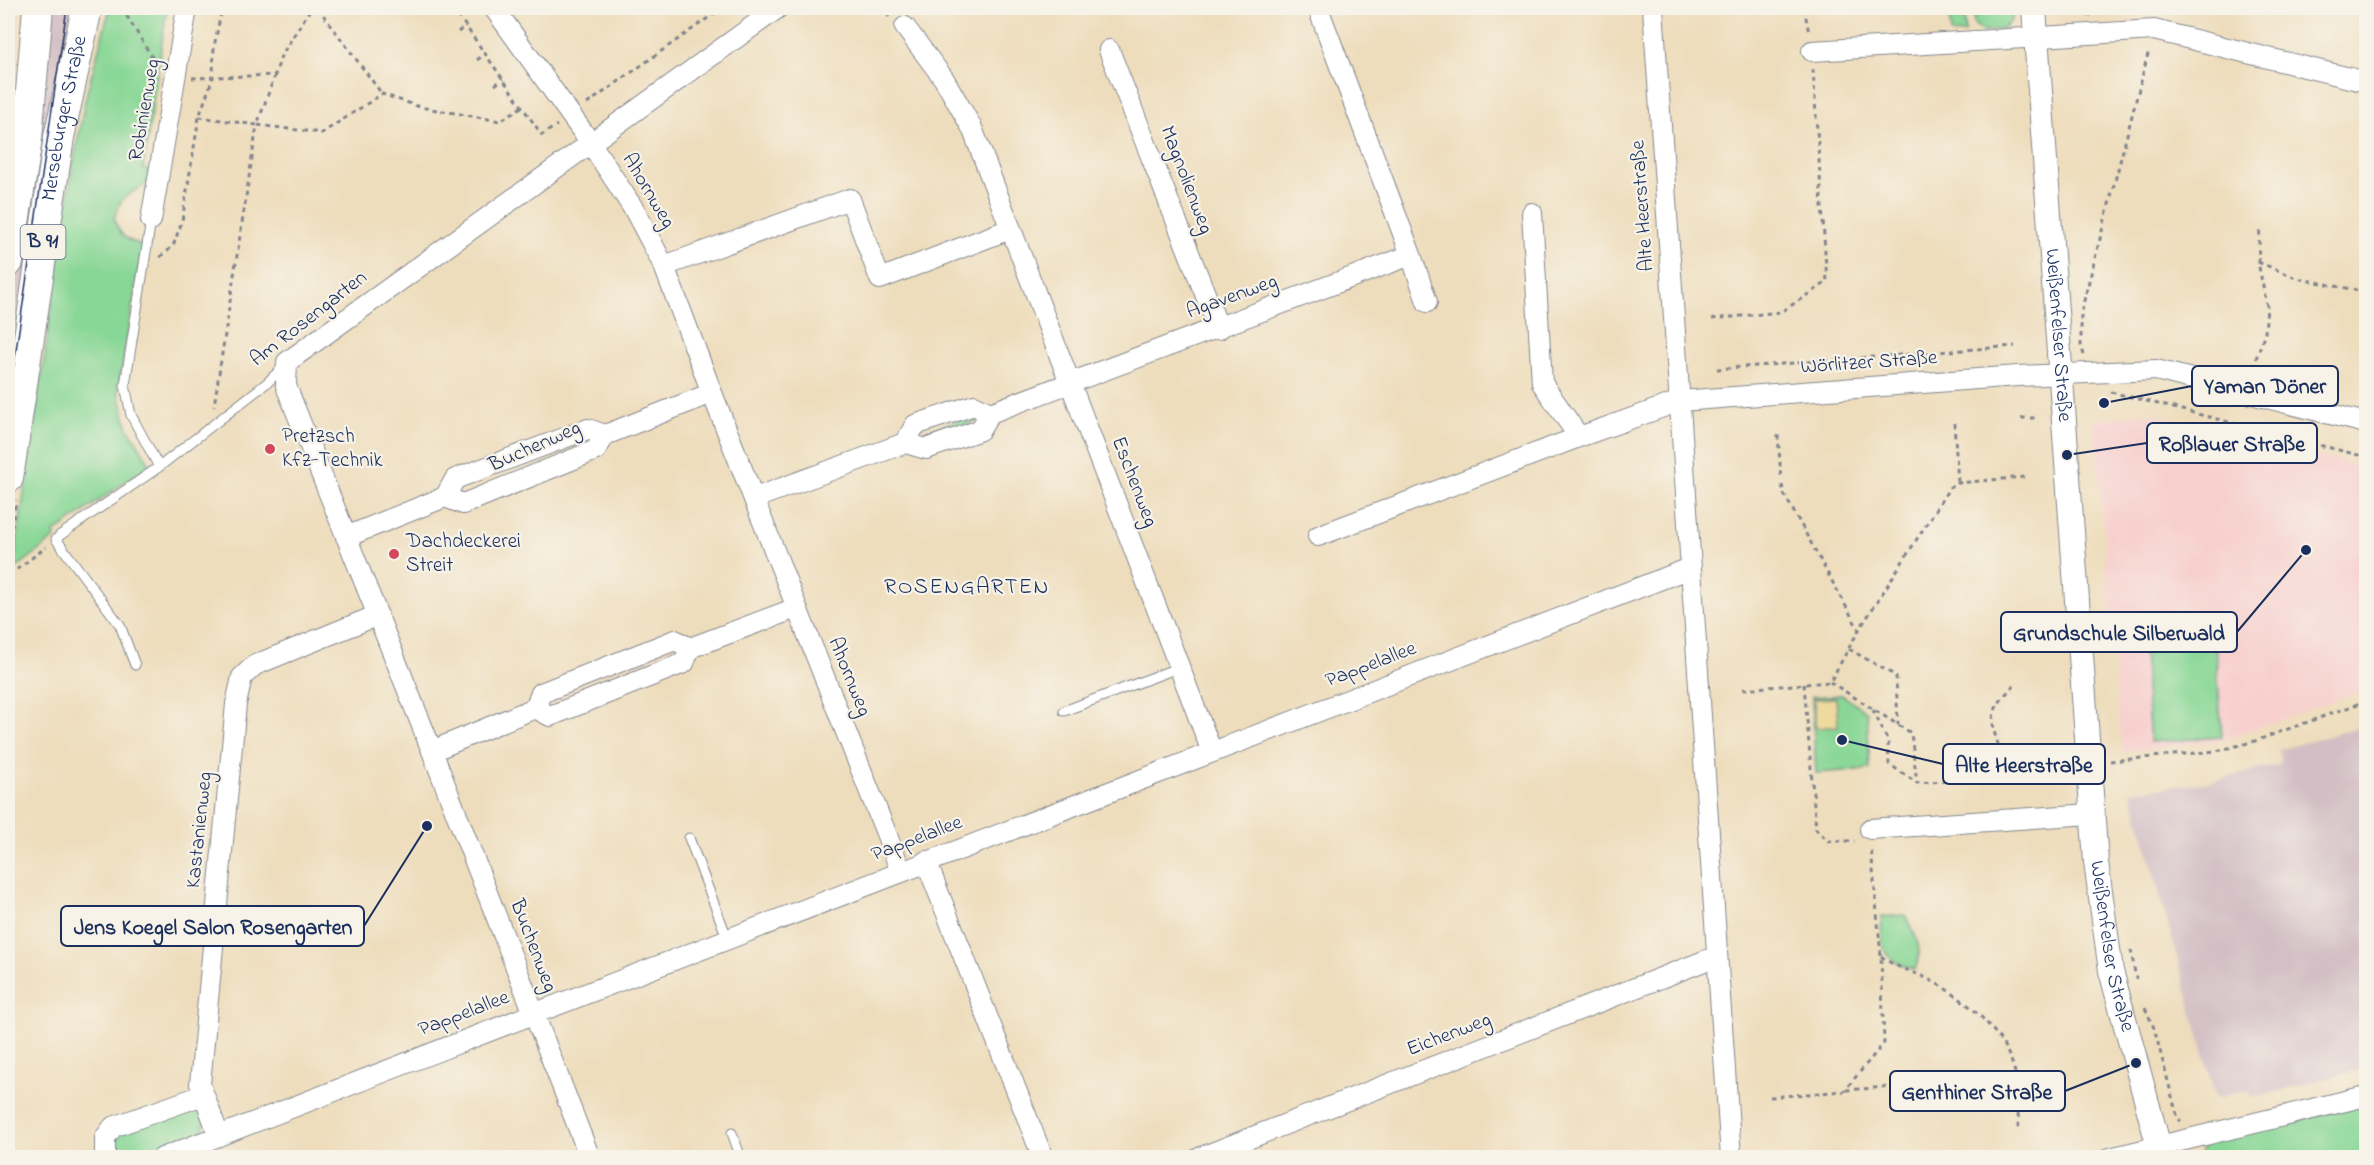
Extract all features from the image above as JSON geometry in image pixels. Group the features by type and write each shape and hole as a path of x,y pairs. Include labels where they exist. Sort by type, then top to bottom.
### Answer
{"main road":[{"name":"Merseburger Straße","path":"8,262 27,139 38,8"},
{"name":"Merseburger Straße","path":"8,478 59,137 87,8"}],"street":[{"name":"Robinienweg","path":"151,220 187,8"},
{"path":"494,8 590,142"},
{"name":"Am Rosengarten","path":"287,362 778,8"},
{"path":"1318,8 1428,302"},
{"name":"Alte Heerstraße","path":"1653,8 1731,1158"},
{"name":"Weißenfelser Straße","path":"2034,8 2062,374 2066,474 2091,814 2100,901 2111,971 2160,1152"},
{"name":"Eschenweg","path":"905,27 944,79 972,128 1212,752"},
{"path":"1812,51 2154,30 2367,82"},
{"name":"Magnolienweg","path":"1109,50 1219,328"},
{"name":"Ahornweg","path":"590,142 635,211 664,266 901,872"},
{"path":"664,266 850,199 880,279 1010,229"},
{"path":"1532,213 1542,383 1579,436"},
{"name":"Agavenweg","path":"1070,382 1411,255"},
{"name":"Buchenweg","path":"287,362 286,386 590,1158"},
{"name":"Wörlitzer Straße","path":"1680,401 2087,372 2156,370 2367,423"},
{"path":"755,498 905,443 926,449 980,430 990,412 1070,382"},
{"name":"Buchenweg","path":"346,537 446,497 455,479 588,429 605,435 712,393"},
{"path":"1318,536 1579,436 1680,401"},
{"name":"Pappelallee","path":"162,1158 534,1012 728,940 926,861 1690,568"},
{"path":"432,752 535,708 541,693 675,640 690,648 796,608"},
{"name":"Kastanienweg","path":"219,1136 200,1084 236,704 242,677 255,665 378,615"},
{"path":"1870,835 2091,814"},
{"path":"926,861 1043,1158"},
{"name":"Eichenweg","path":"1199,1158 1717,957"},
{"path":"105,1158 105,1138 113,1127 203,1095"},
{"path":"2110,1158 2160,1152 2367,1096"}],"lane":[{"path":"151,220 125,385 131,415 159,466"},
{"name":"Am Rosengarten","path":"58,538 159,466 268,382 287,362"},
{"path":"58,538 120,625 135,665"},
{"path":"1064,711 1180,668"},
{"path":"689,838 728,940"},
{"path":"732,1132 741,1158"}],"path":[{"path":"122,8 173,84 213,77 275,75"},
{"path":"141,272 173,246 182,221 199,117 213,77 214,47 222,8"},
{"path":"211,425 257,125 286,46 311,8"},
{"path":"318,8 382,94 420,107 500,121 523,106"},
{"path":"453,8 543,135 722,8"},
{"path":"1712,319 1781,312 1827,282 1812,51 1804,8"},
{"path":"458,32 466,26"},
{"path":"2087,372 2081,345 2080,312 2154,30"},
{"path":"477,60 486,54"},
{"path":"495,85 504,79"},
{"path":"199,117 322,133 382,94"},
{"path":"2364,118 2367,106"},
{"path":"2244,392 2265,333 2267,306 2258,262 2260,228"},
{"path":"2258,262 2296,278 2367,292"},
{"path":"1717,369 2015,346"},
{"path":"2111,392 2367,457"},
{"path":"2021,418 2039,418"},
{"path":"1954,423 1958,483"},
{"path":"1778,435 1781,478"},
{"path":"1830,682 1859,630 1950,487 1958,483 2024,477"},
{"path":"1782,485 1790,505 1859,630"},
{"path":"8,570 16,570 58,538"},
{"path":"1849,648 1896,676 1898,725"},
{"path":"1743,689 1830,682 1911,733 1917,783"},
{"path":"1804,684 1816,829 1827,841 1870,835 1881,956 1884,1043 1845,1090"},
{"path":"2014,685 1994,714 1995,728 2004,762 2016,776"},
{"path":"2114,760 2216,751 2252,742 2367,701"},
{"path":"1873,709 1888,741 1889,764 1917,783 2024,775"},
{"path":"2130,945 2138,988"},
{"path":"1881,956 1891,965 1925,978 1953,994 1976,1012 1993,1030 2006,1050 2014,1070 2019,1128"},
{"path":"2140,999 2154,1028 2178,1119 2186,1124"},
{"path":"1770,1097 2015,1078"}],"shaded area":[{"path":"47,8 78,8 8,431 8,327 37,132"},
{"path":"2149,413 2366,468 2366,689 2224,740 2122,752 2094,420"},
{"path":"2366,725 2366,1068 2252,1098 2249,1090 2216,1098 2131,791 2205,783 2281,764 2278,750"}],"green space":[{"path":"110,8 167,8 143,169 154,172 144,185 123,199 114,218 118,229 124,236 143,245 118,391 128,428 150,464 54,533 55,538 16,568 13,567 72,170 86,96"},
{"path":"1949,8 1965,8 1965,33 1951,34"},
{"path":"1976,8 2013,8 2013,14 2009,24 2005,27 1983,32 1974,24 1973,11"},
{"path":"977,414 979,420 919,441 919,433"},
{"path":"2215,643 2222,737 2150,742 2143,648"},
{"path":"1842,695 1867,712 1870,769 1816,773 1812,697"},
{"path":"1905,915 1919,949 1914,970 1894,961 1883,945 1881,917"},
{"path":"2366,1104 2366,1157 2198,1158 2206,1140"},
{"path":"193,1106 202,1111 204,1123 203,1130 195,1139 144,1157 115,1157 112,1153 112,1141 121,1132"}],"sand":[{"path":"1836,698 1838,726 1816,728 1814,699"}],"tram line":[{"path":"8,404 67,8"}],"place":[{"name":"Yaman Döner","path":"2104,403"},
{"name":"Pretzsch Kfz-Technik","path":"270,449"},
{"name":"Roßlauer Straße","path":"2067,455"},
{"name":"Grundschule Silberwald","path":"2306,550"},
{"name":"Dachdeckerei Streit","path":"394,554"},
{"name":"Alte Heerstraße","path":"1842,740"},
{"name":"Jens Koegel Salon Rosengarten","path":"427,826"},
{"name":"Genthiner Straße","path":"2136,1063"}],"district":[{"name":"ROSENGARTEN","path":"967,588"}]}
